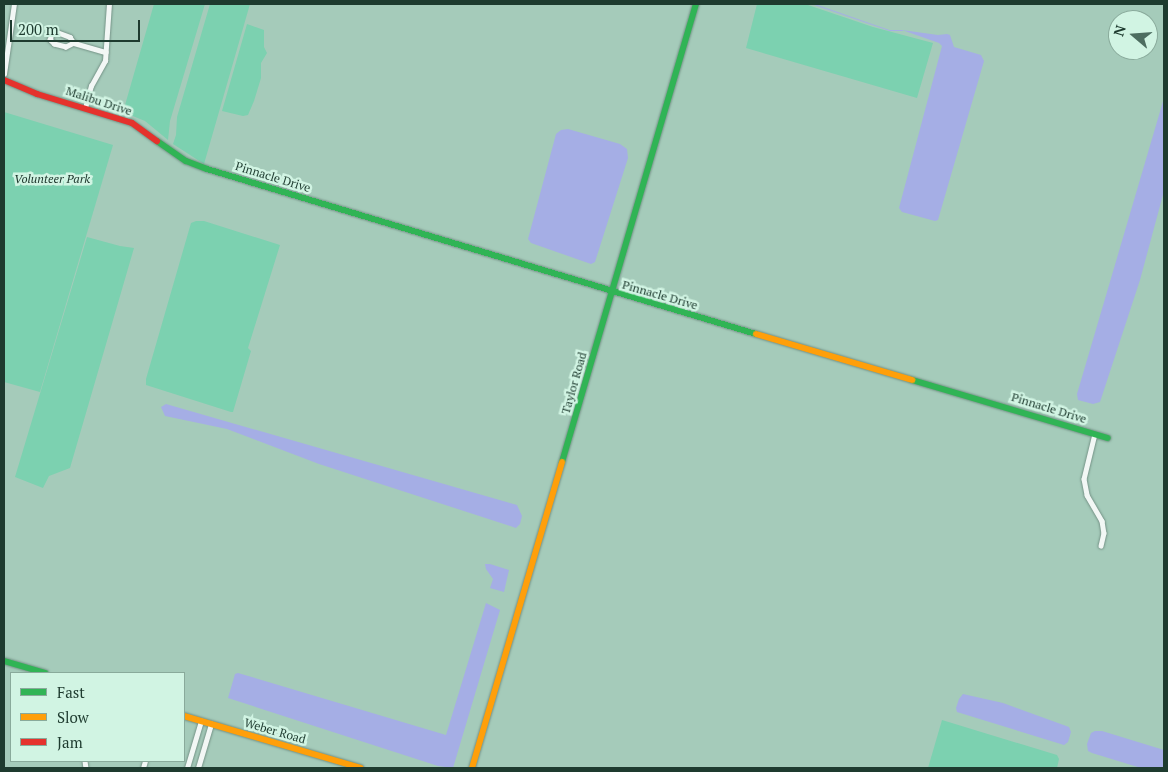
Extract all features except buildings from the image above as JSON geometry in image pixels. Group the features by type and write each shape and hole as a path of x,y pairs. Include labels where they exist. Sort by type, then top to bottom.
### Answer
{"street":[{"path":"4,74 14,4"},
{"path":"85,108 91,86 104,61 109,4"},
{"name":"Taylor Road","path":"472,768 696,4"},
{"path":"74,43 66,47 54,44 50,40 51,34 56,32 70,37 74,43 106,52"},
{"name":"Malibu Drive","path":"4,80 20,85 37,94 132,123 186,161 207,169"},
{"name":"Pinnacle Drive","path":"207,169 612,292 1108,438"},
{"path":"1095,434 1084,479 1087,495 1102,521 1104,533 1101,546"},
{"path":"4,661 42,672"},
{"name":"Weber Road","path":"185,716 361,768"},
{"path":"187,768 201,721"},
{"path":"198,768 211,724"}],"green space":[{"path":"154,4 205,4 170,121 168,140 145,121 123,112"},
{"path":"210,4 250,4 204,164 173,144 176,135 177,117"},
{"path":"757,4 805,4 873,27 933,43 917,98 746,48"},
{"path":"247,24 264,30 264,47 267,53 261,63 261,78 254,101 248,115 243,116 222,111"},
{"name":"Volunteer Park","path":"4,112 113,145 40,392 4,382"},
{"path":"204,221 280,245 248,348 251,351 233,412 146,385 146,379 191,223"},
{"path":"87,237 134,248 70,468 49,476 43,488 15,477"},
{"path":"942,720 1057,755 1059,759 1057,768 928,768"}],"water":[{"path":"902,30 950,35 954,47 981,55 984,61 938,220 935,221 902,212 899,208 942,46 939,43"},
{"path":"1164,98 1164,191 1140,280 1100,402 1093,404 1078,400 1077,394"},
{"path":"568,129 620,144 627,149 628,158 595,262 591,264 531,243 528,239 556,134 561,130"},
{"path":"166,404 517,505 522,516 520,524 516,528 319,464 227,429 165,416 161,407"},
{"path":"485,564 509,570 504,592 490,588 493,579"},
{"path":"486,603 500,610 453,768 438,766 228,698 235,674 238,673 446,735"},
{"path":"963,694 1003,703 1069,727 1071,732 1068,742 1064,745 957,712 956,708 959,699"},
{"path":"1102,731 1164,750 1164,768 1141,768 1088,751 1087,744 1091,733"}],"waterway":[{"path":"814,4 889,30 902,30"}],"traffic: fast":[{"path":"562,462 696,4"},
{"path":"157,141 186,161 207,169 756,334"},
{"path":"912,380 1108,438"},
{"path":"4,661 42,672"}],"traffic: slow":[{"path":"756,334 912,380"},
{"path":"472,768 562,462"},
{"path":"185,716 361,768"}],"traffic: jam":[{"path":"4,80 37,94 132,123 157,141"}]}
